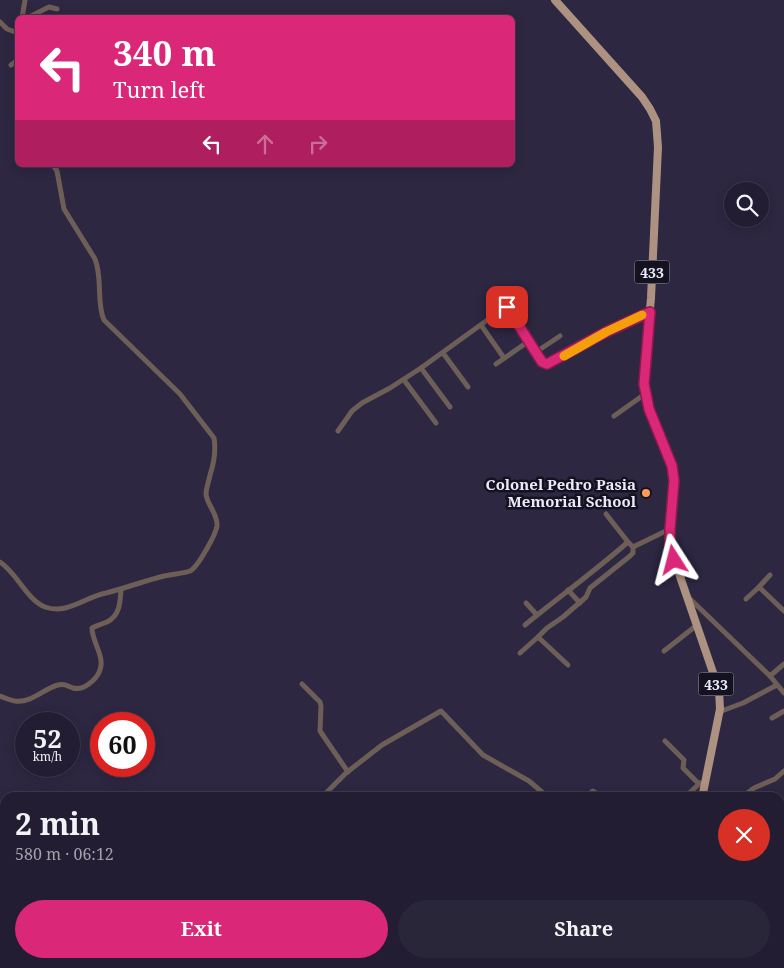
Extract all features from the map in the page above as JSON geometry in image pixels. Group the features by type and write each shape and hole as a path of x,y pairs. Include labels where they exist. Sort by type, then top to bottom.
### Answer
{"main road":[{"name":"433","path":"555,0 642,97 656,121 658,147 650,312 644,376 645,394 649,409 672,466 674,481 670,542 674,560 718,690 719,712 701,783 702,792"}],"street":[{"path":"22,15 25,0"},
{"path":"33,15 49,7 57,9"},
{"path":"0,22 6,29 15,32"},
{"path":"11,64 15,62"},
{"path":"0,562 10,569 36,602 60,610 69,608 92,597 191,570 196,567 210,542 217,524 206,493 213,465 215,445 210,431 180,394 104,320 100,312 101,294 98,268 95,259 64,209 59,181 54,167"},
{"path":"338,431 357,407 404,380 507,307 542,362 547,364 606,332 650,312"},
{"path":"481,325 504,358"},
{"path":"536,352 560,336"},
{"path":"496,364 529,341"},
{"path":"443,352 468,387"},
{"path":"421,368 450,407"},
{"path":"404,380 436,423"},
{"path":"614,416 645,394"},
{"path":"520,653 547,628 580,603 586,597 590,588 633,553 633,547 606,514"},
{"path":"633,547 670,529"},
{"path":"525,625 605,563 628,542"},
{"path":"746,598 770,575"},
{"path":"759,587 784,611"},
{"path":"0,696 14,701 24,701 60,684 67,684 73,688 82,688 96,677 102,662 92,634 92,628 106,623 117,614 120,606 121,590"},
{"path":"568,590 580,603"},
{"path":"685,594 770,676 784,693"},
{"path":"526,604 537,615"},
{"path":"664,651 697,624"},
{"path":"538,637 568,665"},
{"path":"770,676 784,664"},
{"path":"302,684 320,702 322,706 320,731 348,772"},
{"path":"719,712 743,703 778,685"},
{"path":"772,718 784,710"},
{"path":"327,792 348,772 382,745 441,711 483,755 528,781 542,792"},
{"path":"665,741 684,760 683,768 701,783 691,792"},
{"path":"749,792 775,779 784,772"}],"slow traffic":[{"path":"564,356 606,332 642,315"}],"place":[{"name":"Colonel Pedro Pasia Memorial School","path":"646,493"}],"route":[{"path":"507,307 542,362 547,364 606,332 650,312 644,384 646,402 672,466 674,481 670,542 674,560"}]}
